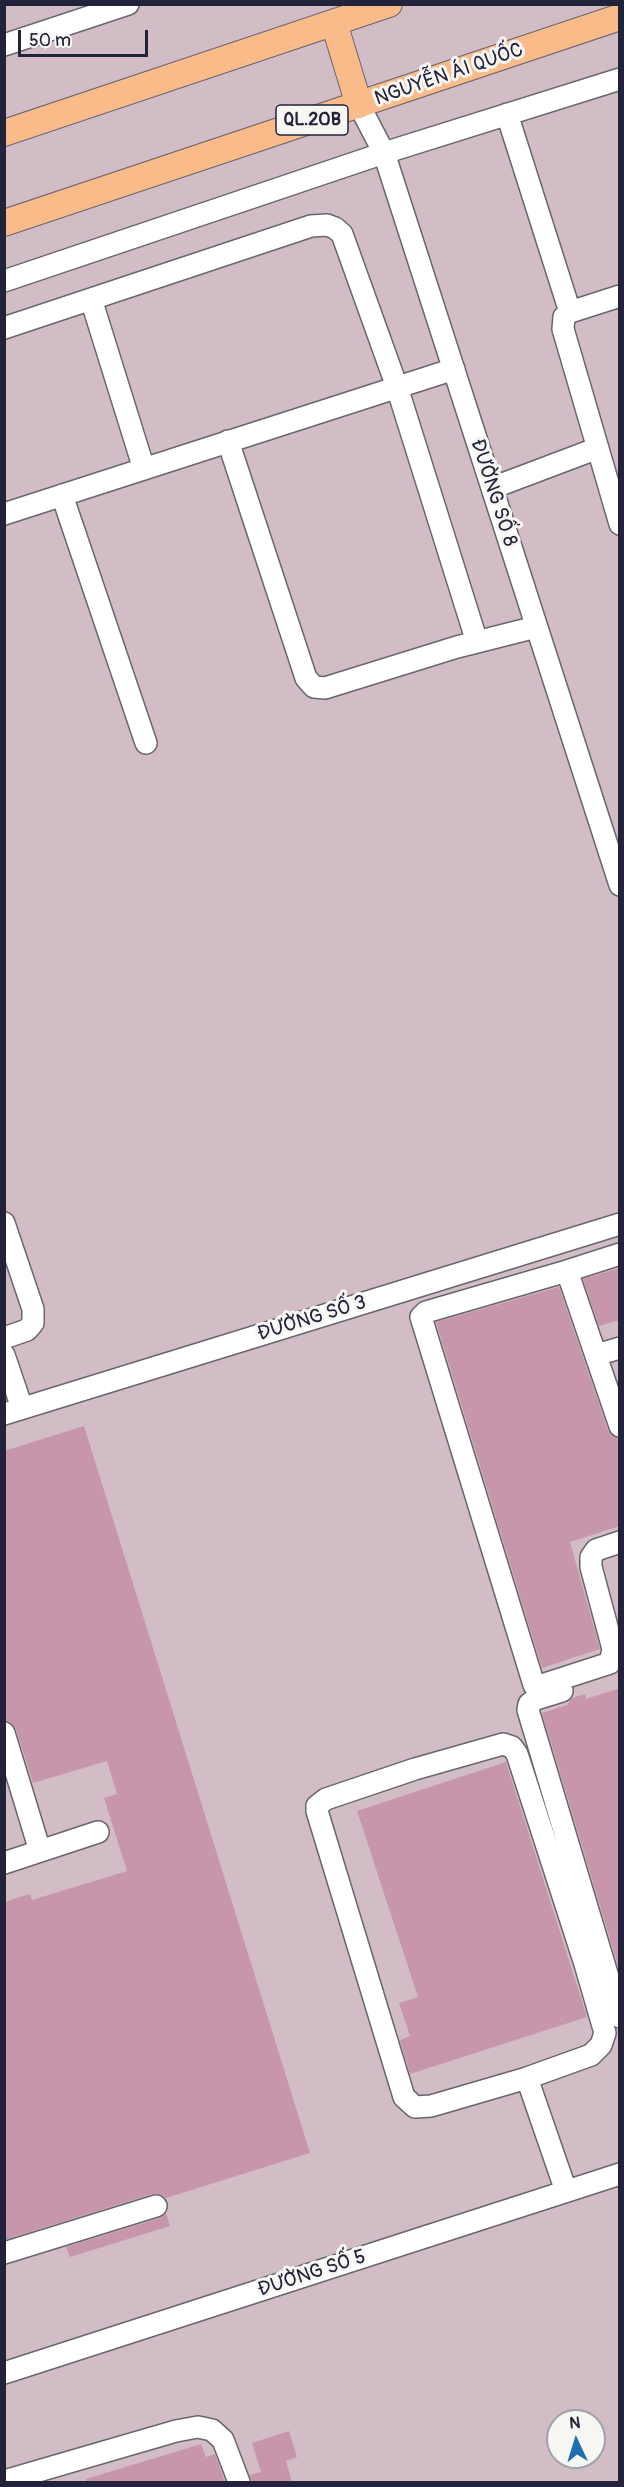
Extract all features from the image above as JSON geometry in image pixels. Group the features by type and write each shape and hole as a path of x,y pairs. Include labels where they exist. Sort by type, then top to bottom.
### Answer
{"main road":[{"path":"4,133 334,23 374,7"},
{"name":"NGUYỄN ÁI QUỐC","path":"4,223 620,17"},
{"path":"334,23 359,105"}],"street":[{"path":"4,45 128,4"},
{"path":"4,281 384,153 620,79"},
{"name":"ĐƯỜNG SỐ 8","path":"359,105 384,153 619,884"},
{"path":"507,114 570,312"},
{"path":"4,328 311,226 327,225 342,234 397,387 477,642"},
{"path":"620,296 570,312 564,317 564,329 620,524"},
{"path":"91,299 144,469"},
{"path":"4,514 453,369"},
{"path":"228,441 306,678 314,687 326,688 477,642 536,627"},
{"path":"492,488 598,448"},
{"path":"62,495 146,743"},
{"path":"4,1223 33,1309 33,1323 27,1329 4,1338"},
{"name":"ĐƯỜNG SỐ 3","path":"13,1411 620,1224"},
{"path":"620,1254 426,1312 421,1317 534,1685 539,1686 610,1663 613,1648 591,1567 591,1557 596,1550 620,1542"},
{"path":"567,1271 620,1426"},
{"path":"596,1355 620,1348"},
{"path":"4,1355 13,1411"},
{"path":"620,1673 536,1699 529,1704 528,1710 620,2017"},
{"path":"4,1733 40,1851"},
{"path":"503,1744 512,1747 517,1754 605,2033 601,2045 591,2055 527,2078 431,2106 415,2108 404,2097 317,1806 326,1800 415,1769 503,1744"},
{"path":"4,1863 98,1832"},
{"path":"527,2078 566,2192"},
{"name":"ĐƯỜNG SỐ 5","path":"4,2373 620,2174"},
{"path":"4,2253 156,2206"},
{"path":"4,2481 176,2431 198,2427 212,2430 223,2440 239,2482"}],"shaded area":[{"path":"5,5 619,5 619,2482 5,2482"}],"building":[{"path":"620,1268 620,1320 599,1326 583,1279"},
{"path":"559,1287 608,1430 617,1438 620,1445 620,1526 570,1542 600,1649 542,1668 436,1322"},
{"path":"84,1426 310,2153 166,2198 159,2194 152,2194 4,2240 4,1902 30,1894 32,1900 127,1871 104,1798 117,1794 107,1761 33,1783 16,1729 12,1723 4,1721 4,1451"},
{"path":"620,1688 619,1969 542,1713 567,1705 572,1698 585,1694 586,1699"},
{"path":"506,1762 587,2017 410,2074 400,2040 410,2036 399,2003 418,1997 357,1811"},
{"path":"166,2213 170,2226 70,2257 66,2247 160,2218"},
{"path":"289,2431 297,2457 286,2461 292,2482 252,2482 250,2475 261,2472 252,2443"},
{"path":"201,2444 206,2457 215,2454 225,2482 87,2482 86,2479"}]}
